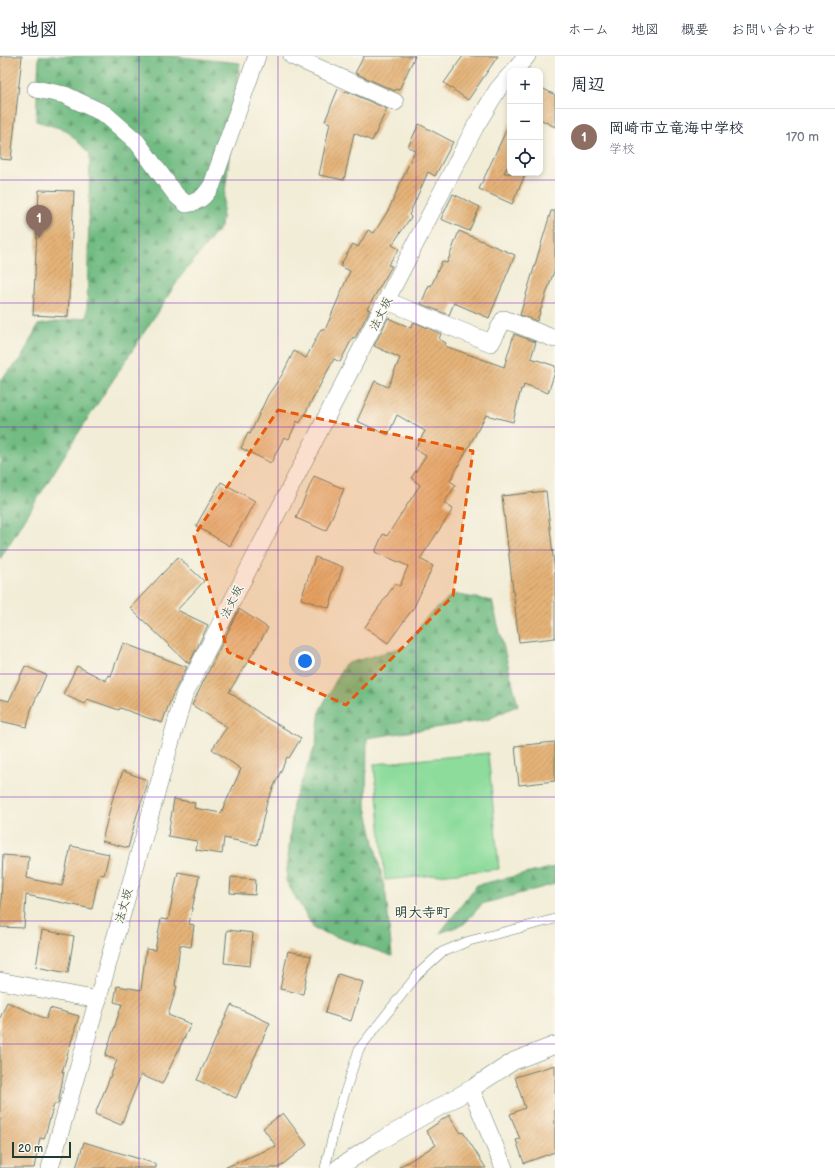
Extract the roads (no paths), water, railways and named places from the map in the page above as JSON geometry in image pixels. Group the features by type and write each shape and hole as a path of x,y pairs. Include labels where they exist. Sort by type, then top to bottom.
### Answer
{"street":[{"path":"36,89 65,95 105,114 137,142 176,194 186,204 195,203 204,197 212,185 257,56"},
{"path":"292,56 395,102"},
{"path":"517,68 527,56"},
{"name":"法丈坂","path":"50,1168 184,695 475,127 498,90 507,79"},
{"path":"387,301 491,343 504,319 555,339"},
{"path":"0,981 98,1000"},
{"path":"338,1168 376,1143 471,1089 514,1061 555,1045"},
{"path":"471,1089 504,1168"}],"lane":[{"path":"325,1168 338,1114 359,1049 418,974 442,952 469,941 555,919"}],"place":[{"name":"岡崎市立竜海中学校","path":"39,238"}],"district":[{"name":"明大寺町","path":"422,912"}]}
